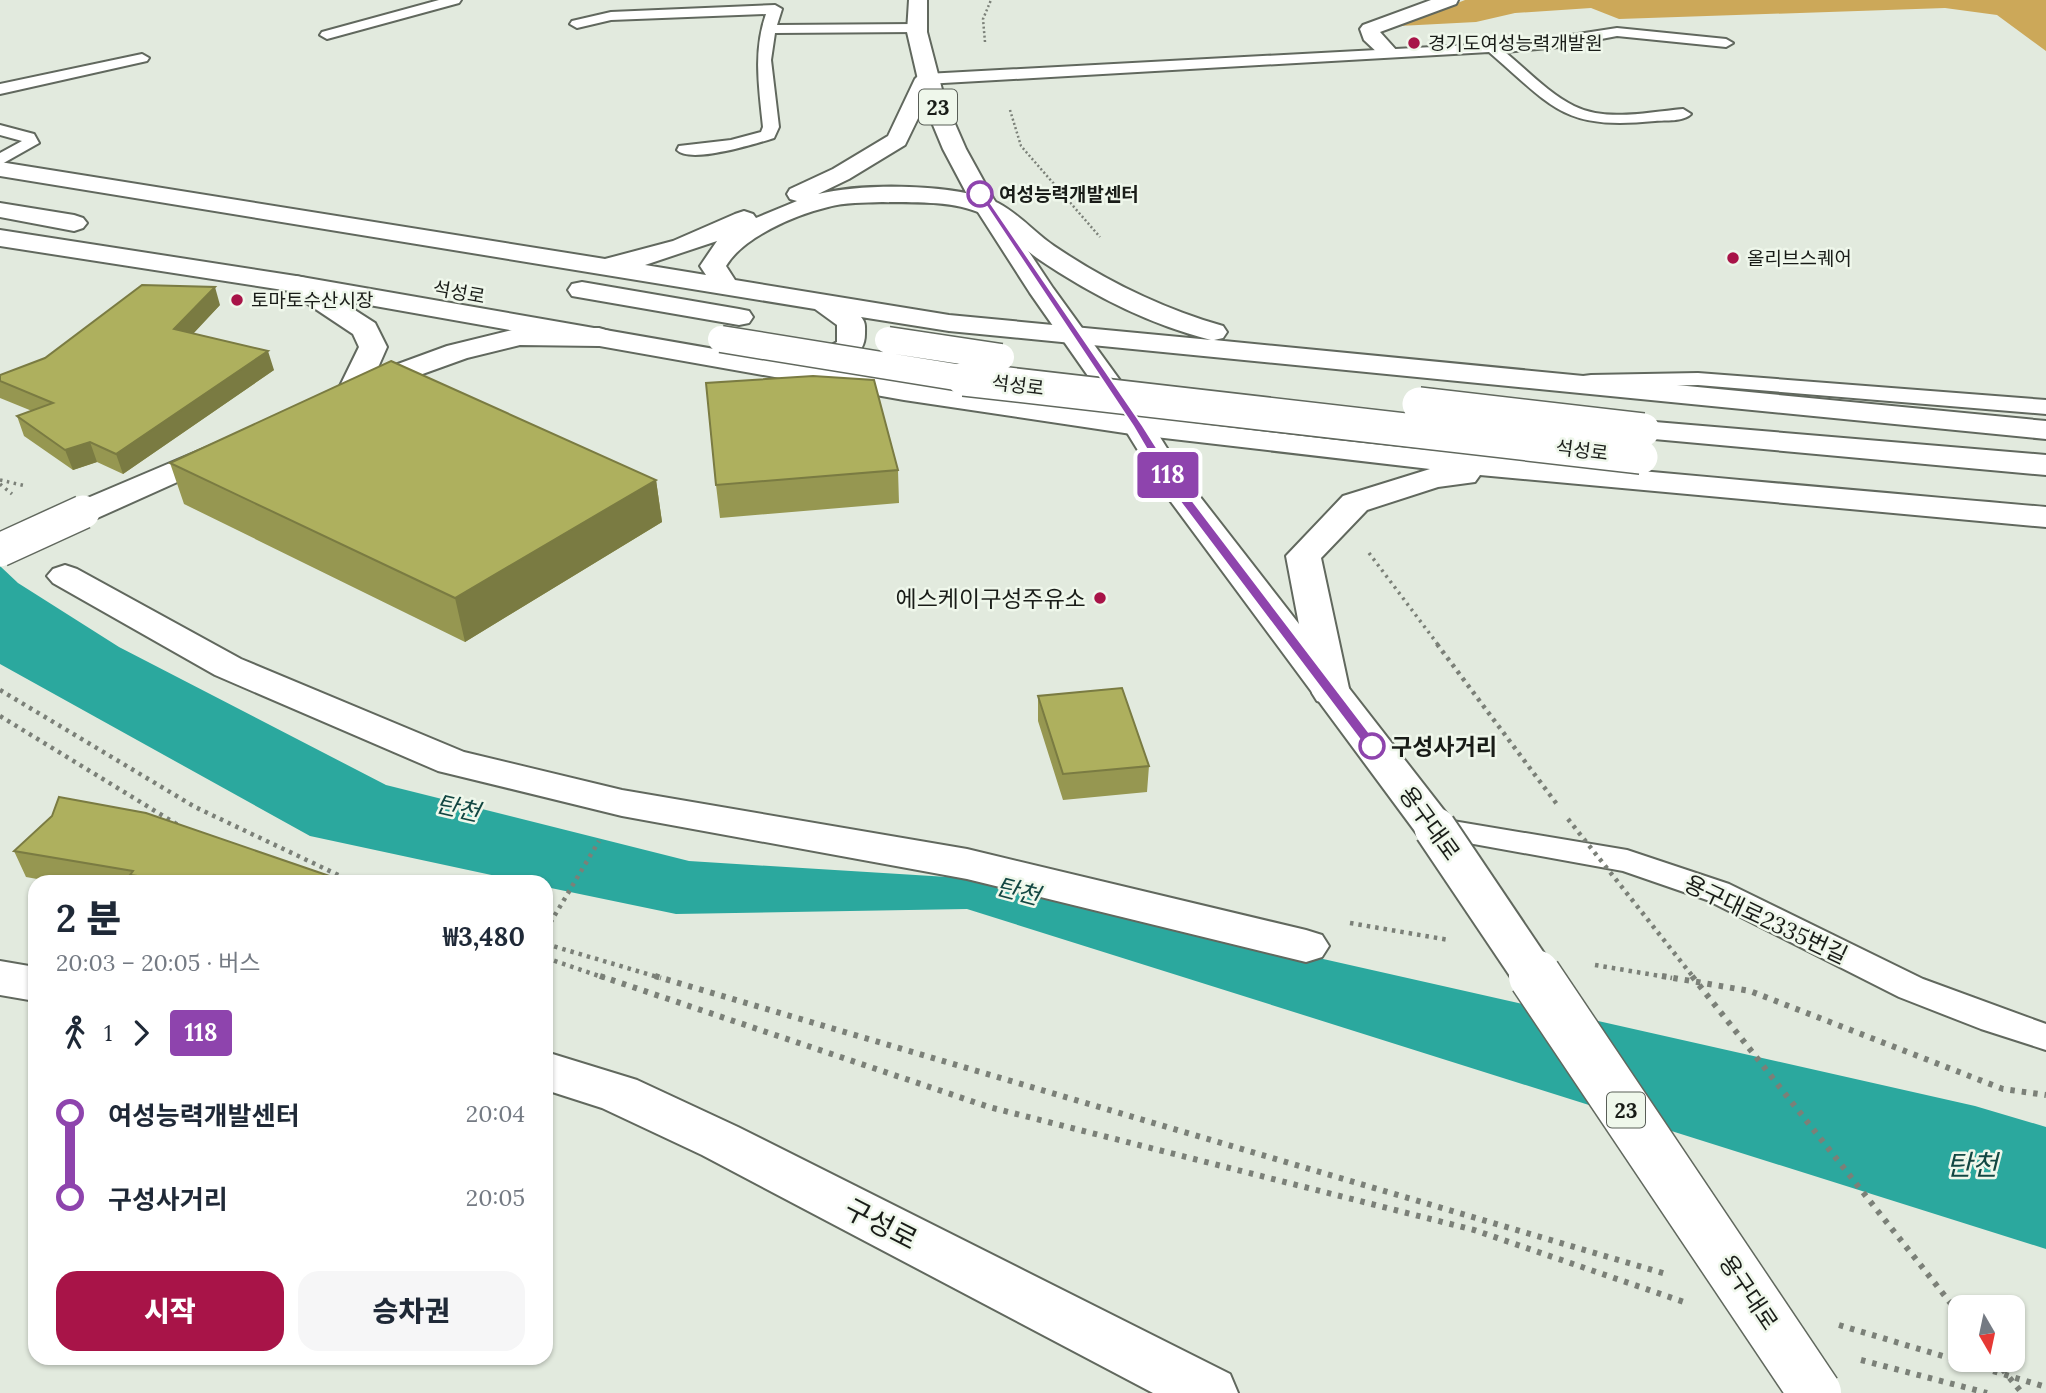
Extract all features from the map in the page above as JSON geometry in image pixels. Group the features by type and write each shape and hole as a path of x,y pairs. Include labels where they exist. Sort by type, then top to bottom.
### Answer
{"main road":[{"name":"용구대로","path":"918,0 914,16 926,79 956,150 987,207 1138,426 1174,484 1435,828 1815,1393"},
{"path":"1388,52 1371,36 1370,29 1449,0"},
{"path":"583,264 633,261 706,237 842,174 897,140 926,79"},
{"path":"0,169 948,323 1073,333 2046,430"},
{"path":"0,190 260,235"},
{"path":"726,286 713,266 725,246 760,226 825,200 889,195 934,196 987,207 1044,251 1141,306 1200,329 1275,348 1369,363"},
{"path":"0,210 95,227"},
{"name":"석성로","path":"122,232 730,328"},
{"path":"0,238 296,284 904,391 1138,426 1517,470 2046,517"},
{"path":"296,284 365,329 373,347 341,396 457,352 520,336 601,337"},
{"name":"석성로","path":"561,287 944,377 1642,443 2046,495"},
{"path":"762,364 819,362 839,355 851,345 851,322 823,302"},
{"path":"1517,470 1455,443 1459,425 1490,398 1510,390 1558,382"},
{"path":"0,550 253,436"},
{"name":"석성로","path":"1642,443 2046,465"},
{"path":"1331,692 1303,556 1355,503 1434,478 1517,470"},
{"path":"65,576 228,667 452,762 622,803 967,864 1306,946"},
{"path":"0,978 28,983"},
{"name":"구성로","path":"553,1073 619,1094 719,1141 1209,1393"}],"lane":[{"path":"327,35 454,0"},
{"path":"577,24 611,16 773,4 764,60 771,127 768,135 732,145 685,149"},
{"path":"768,29 916,28"},
{"path":"926,79 1559,43 1617,32 1726,43"},
{"path":"1492,47 1558,104 1572,111 1604,118 1683,114"},
{"path":"0,89 142,58"},
{"path":"0,130 28,138 31,142 0,160"},
{"path":"1558,382 1698,379 2046,407"},
{"name":"용구대로2335번길","path":"1435,828 1627,861 1718,892 1911,988 1993,1020 2046,1037"}],"path":[{"path":"0,690 195,807 339,875"},
{"path":"0,716 183,828"},
{"path":"1568,819 1948,1300"},
{"path":"553,918 601,839"},
{"path":"553,946 1672,1276"},
{"path":"553,960 989,1107 1474,1230 1691,1305"},
{"path":"1833,1323 2046,1387"},
{"path":"1858,1360 1987,1393"},
{"path":"2005,1372 2022,1393"}],"shaded area":[{"path":"1465,0 2046,0 2046,51 1997,15 1945,8 1619,19 1591,8 1515,13 1476,22 1399,26"}],"water":[{"name":"탄천","path":"0,566 18,583 119,647 386,785 689,861 964,878 1975,1106 2046,1127 2046,1249 967,909 676,914 553,888 553,875 491,875 310,836 0,664"}],"building":[{"path":"142,285 215,287 174,329 268,351 116,454 90,442 65,450 17,416 53,403 0,381 0,375 45,358"},
{"path":"391,361 656,480 455,598 170,463"},
{"path":"813,376 874,380 898,470 716,485 706,383"},
{"path":"1122,688 1149,766 1063,774 1038,696"},
{"path":"59,797 146,813 327,875 130,875 133,871 14,851 52,816"}],"bus line":[{"name":"118","path":"980,194 1138,426 1174,484 1372,746"}],"place":[{"name":"경기도여성능력개발원","path":"1414,43"},
{"name":"여성능력개발센터","path":"980,194"},
{"name":"올리브스퀘어","path":"1733,258"},
{"name":"토마토수산시장","path":"237,300"},
{"name":"에스케이구성주유소","path":"1100,598"},
{"name":"구성사거리","path":"1372,746"}]}
